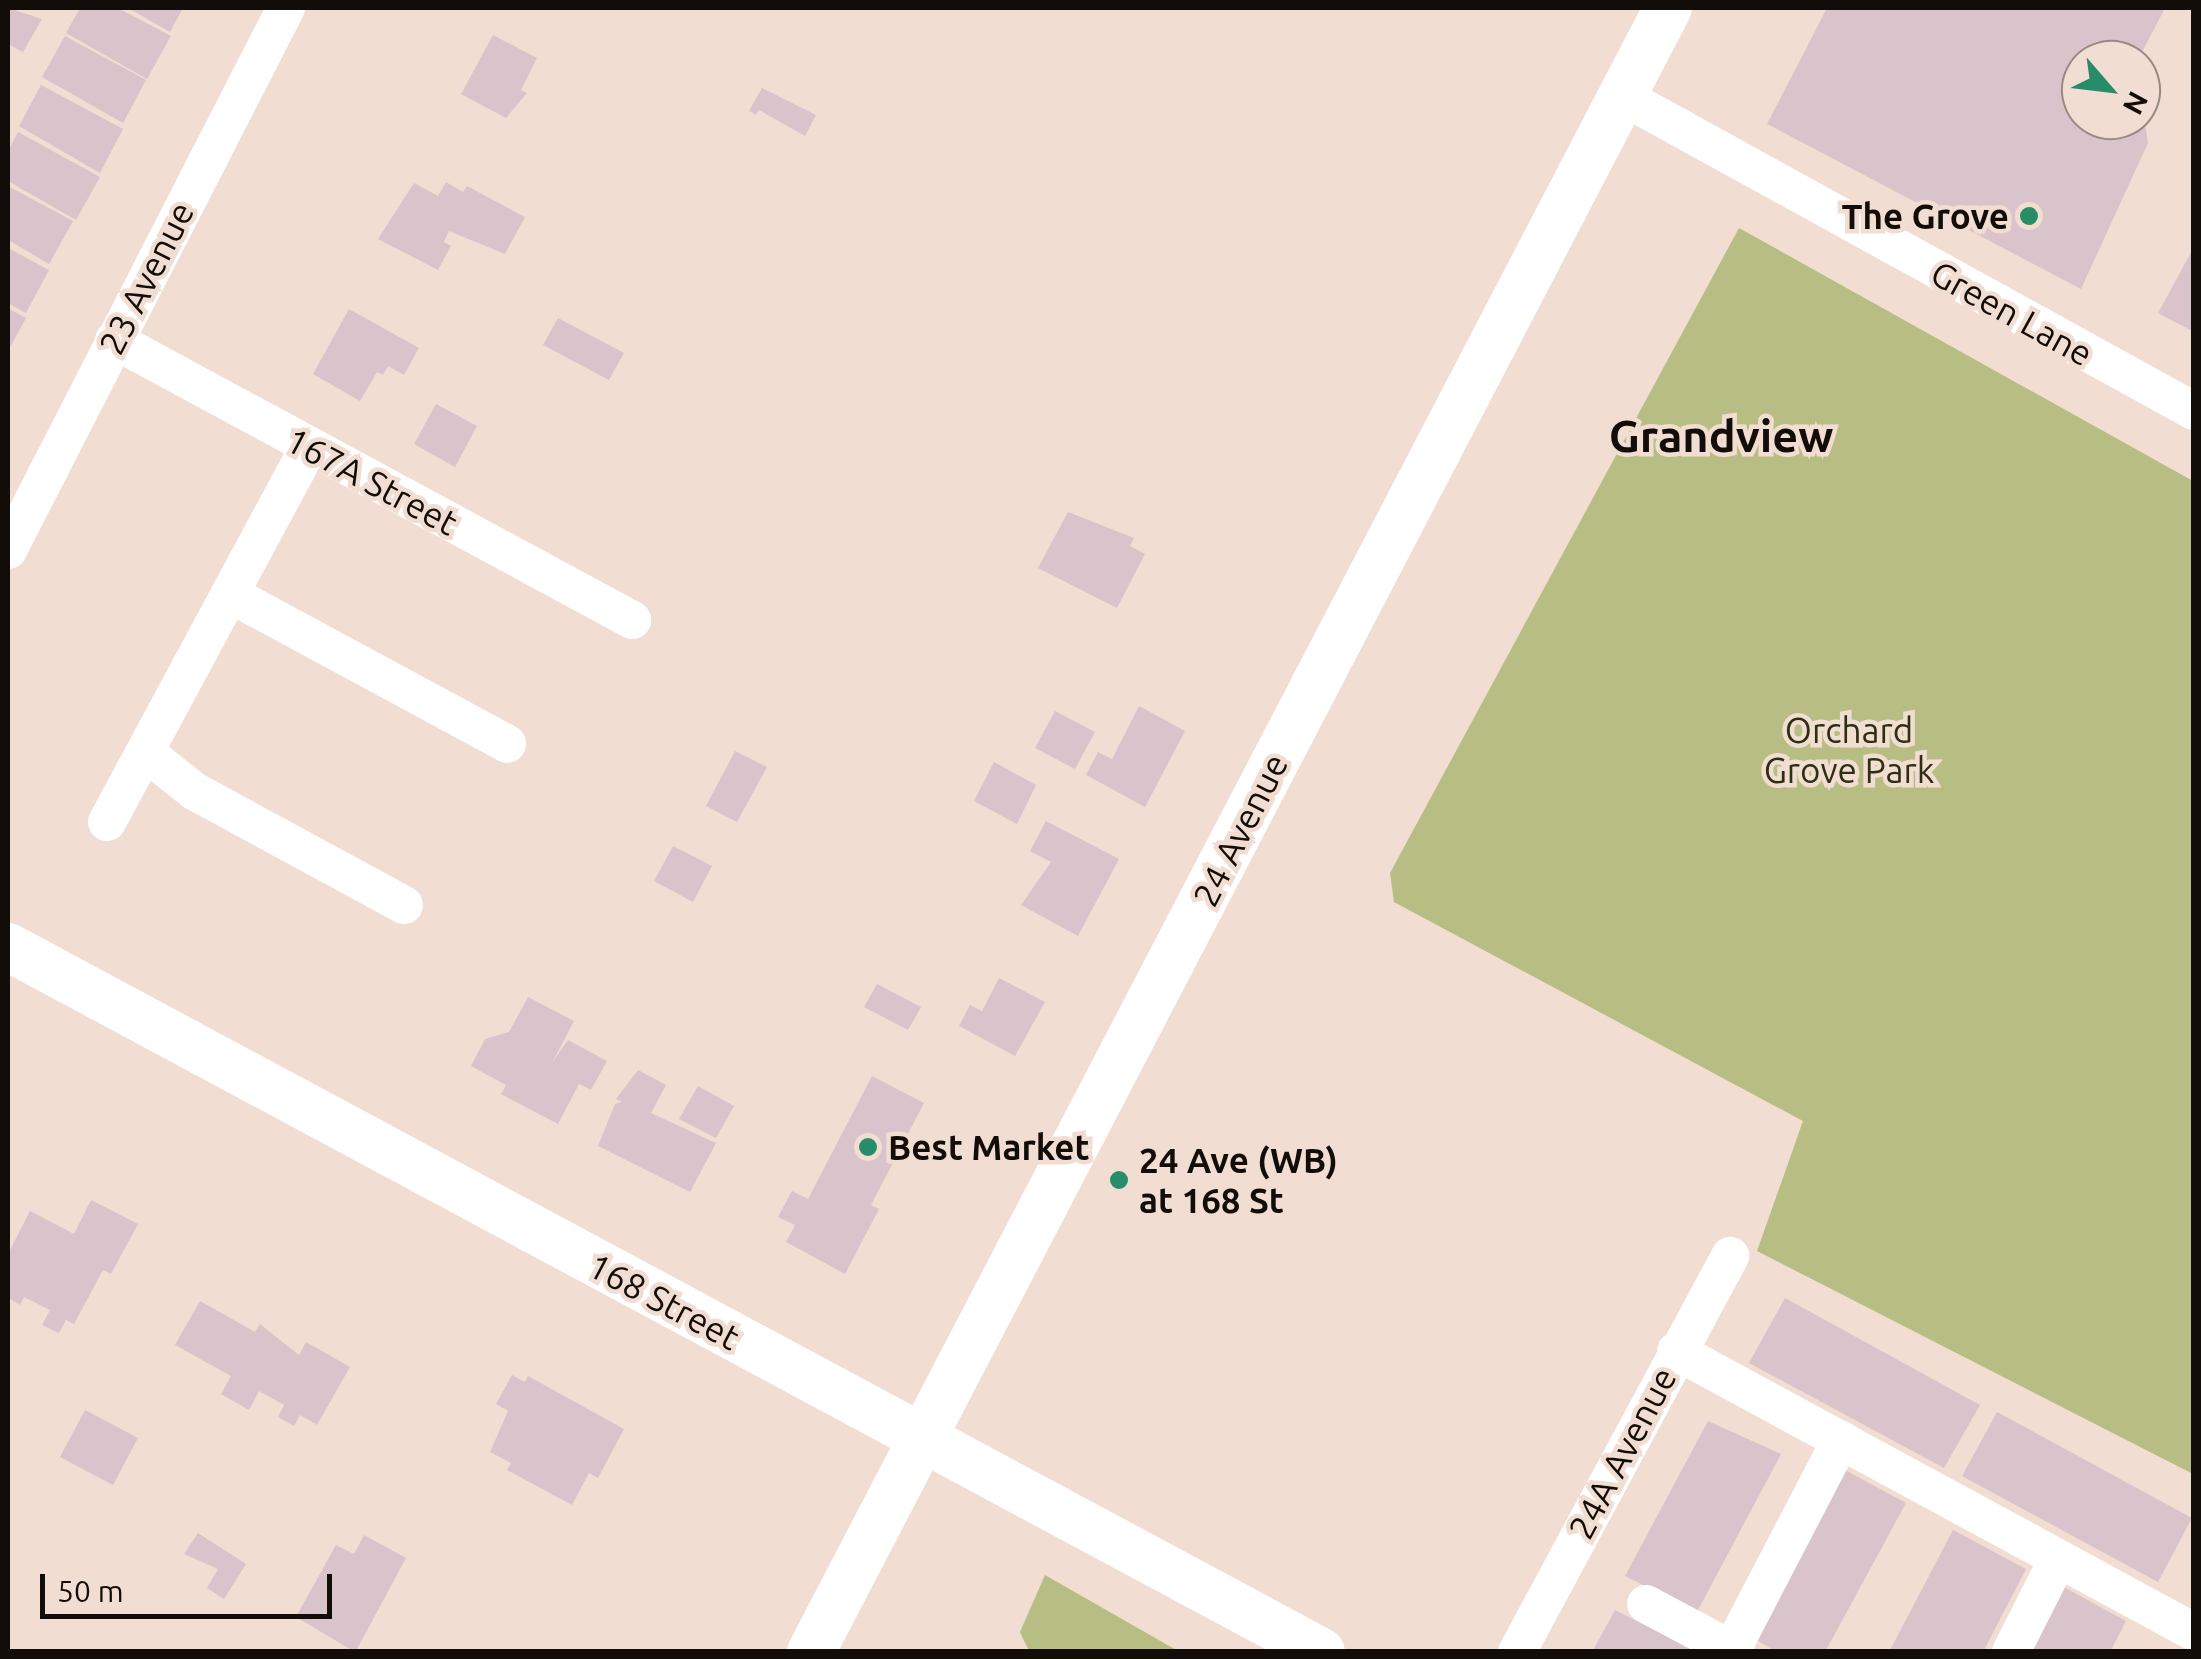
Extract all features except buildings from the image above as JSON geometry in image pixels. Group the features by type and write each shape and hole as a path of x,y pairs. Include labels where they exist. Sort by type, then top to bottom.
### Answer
{"main road":[{"name":"24 Avenue","path":"811,1652 1668,8"},
{"name":"168 Street","path":"8,947 349,1135 925,1436 1321,1652"}],"street":[{"name":"23 Avenue","path":"8,550 286,8"},
{"name":"Green Lane","path":"1622,96 2194,411"},
{"name":"167A Street","path":"114,340 632,620"},
{"path":"107,822 309,448"},
{"path":"230,594 506,744"},
{"path":"145,752 194,791 404,906"},
{"name":"24A Avenue","path":"1516,1652 1730,1256"},
{"path":"1676,1351 2194,1632"},
{"path":"1646,1604 1734,1650 1841,1440"},
{"path":"2010,1652 2058,1559"}],"green space":[{"name":"Orchard Grove Park","path":"1739,228 2193,481 2193,1474 1757,1251 1803,1121 1394,902 1390,873"},
{"path":"1045,1575 1178,1651 1029,1651 1020,1632"}],"place":[{"name":"The Grove","path":"2029,216"},
{"name":"Best Market","path":"868,1147"},
{"name":"24 Ave (WB) at 168 St","path":"1119,1180"}],"district":[{"name":"Grandview","path":"1721,436"}]}
